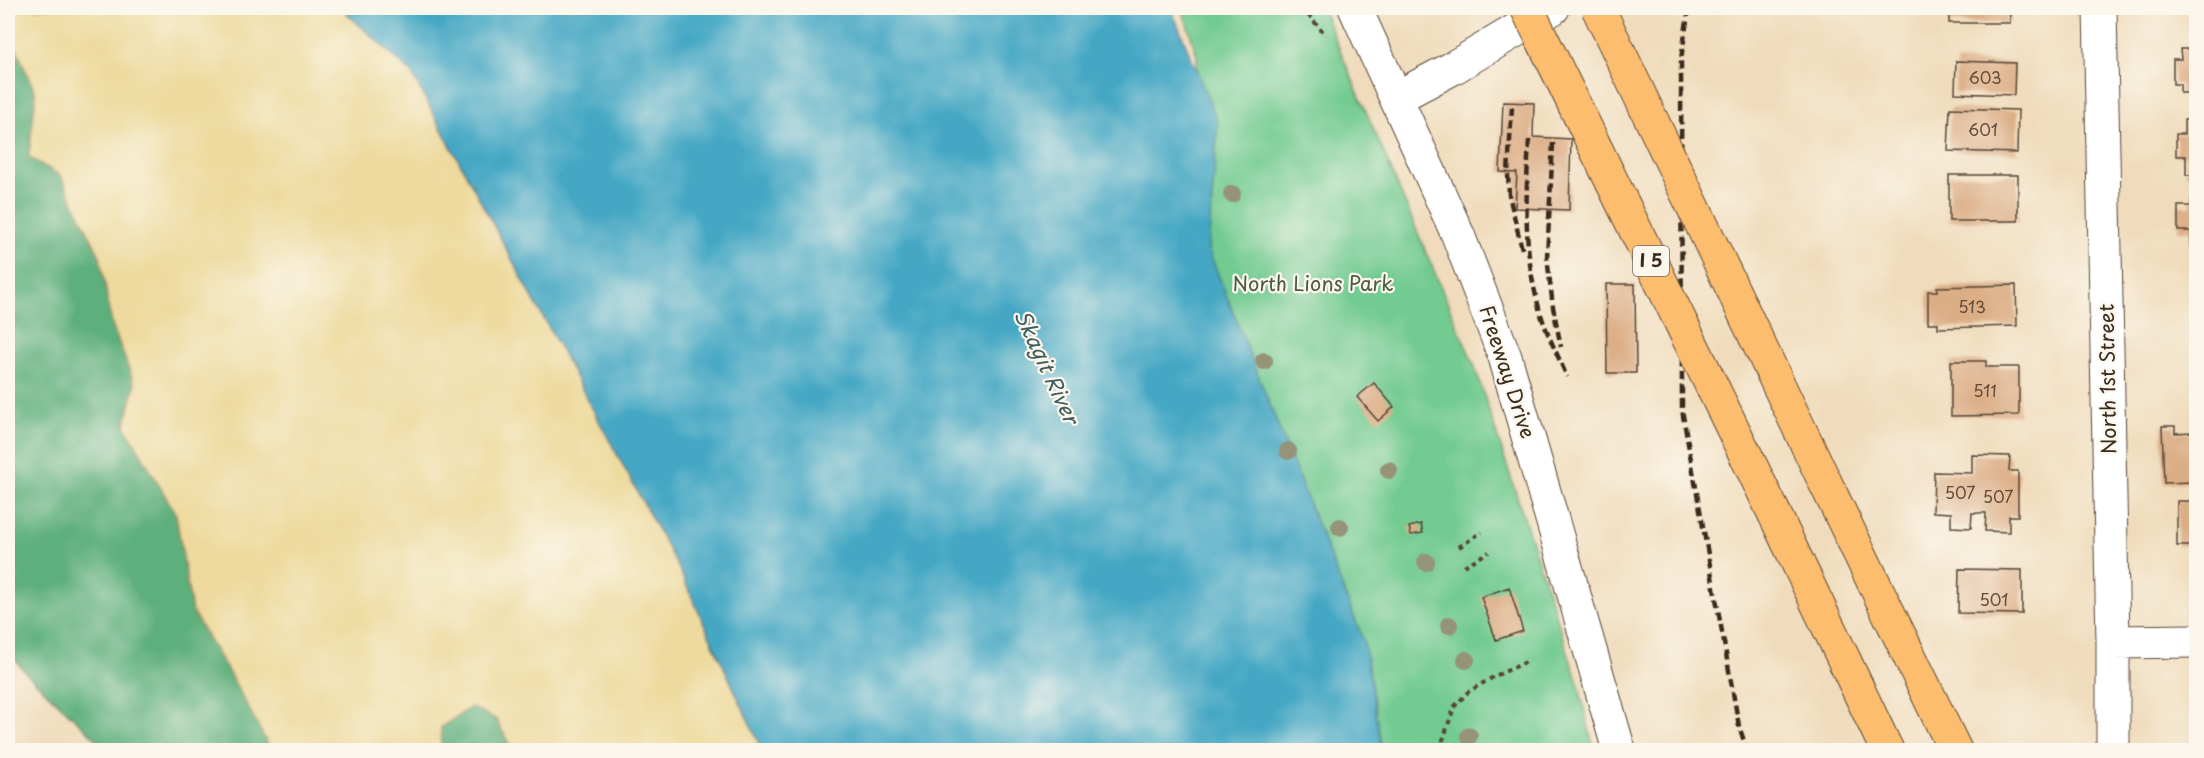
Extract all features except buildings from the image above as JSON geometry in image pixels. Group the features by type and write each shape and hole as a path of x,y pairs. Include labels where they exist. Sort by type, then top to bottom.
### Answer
{"highway":[{"name":"I 5","path":"1527,8 1775,515 1887,750"},
{"path":"1598,8 1955,750"}],"street":[{"name":"Freeway Drive","path":"1355,8 1458,235 1505,357 1619,750"},
{"path":"1396,98 1553,8"},
{"name":"North 1st Street","path":"2100,8 2114,750"},
{"path":"2113,642 2196,641"}],"path":[{"path":"1302,8 1326,35"},
{"path":"1459,547 1482,532"},
{"path":"1464,566 1490,552"},
{"path":"1445,750 1443,740 1455,707 1468,692 1495,676 1526,662"}],"green space":[{"name":"North Lions Park","path":"1182,8 1322,8 1474,365 1578,683 1594,750 1357,750 1197,310 1197,55"},
{"path":"8,29 36,94 29,157 61,176 100,256 112,324 135,385 125,426 176,514 192,611 238,688 271,750 108,750 27,674 8,652"},
{"path":"471,707 496,719 513,750 441,750 441,727"}],"sand":[{"path":"8,8 341,8 411,72 680,571 762,750 513,750 496,719 471,707 441,727 441,750 271,750 238,688 192,611 176,514 125,426 135,385 112,324 100,256 61,176 29,157 36,94 8,29"}],"water":[{"name":"Skagit River","path":"341,8 1171,8 1218,123 1208,249 1364,642 1382,750 762,750 680,571 411,72"}],"railway":[{"path":"1689,8 1681,59 1682,410 1739,726 1747,750"},
{"path":"1512,107 1509,195 1522,249"},
{"path":"1529,140 1528,243 1533,283 1547,332 1567,377"},
{"path":"1553,143 1547,257 1561,347"}]}
